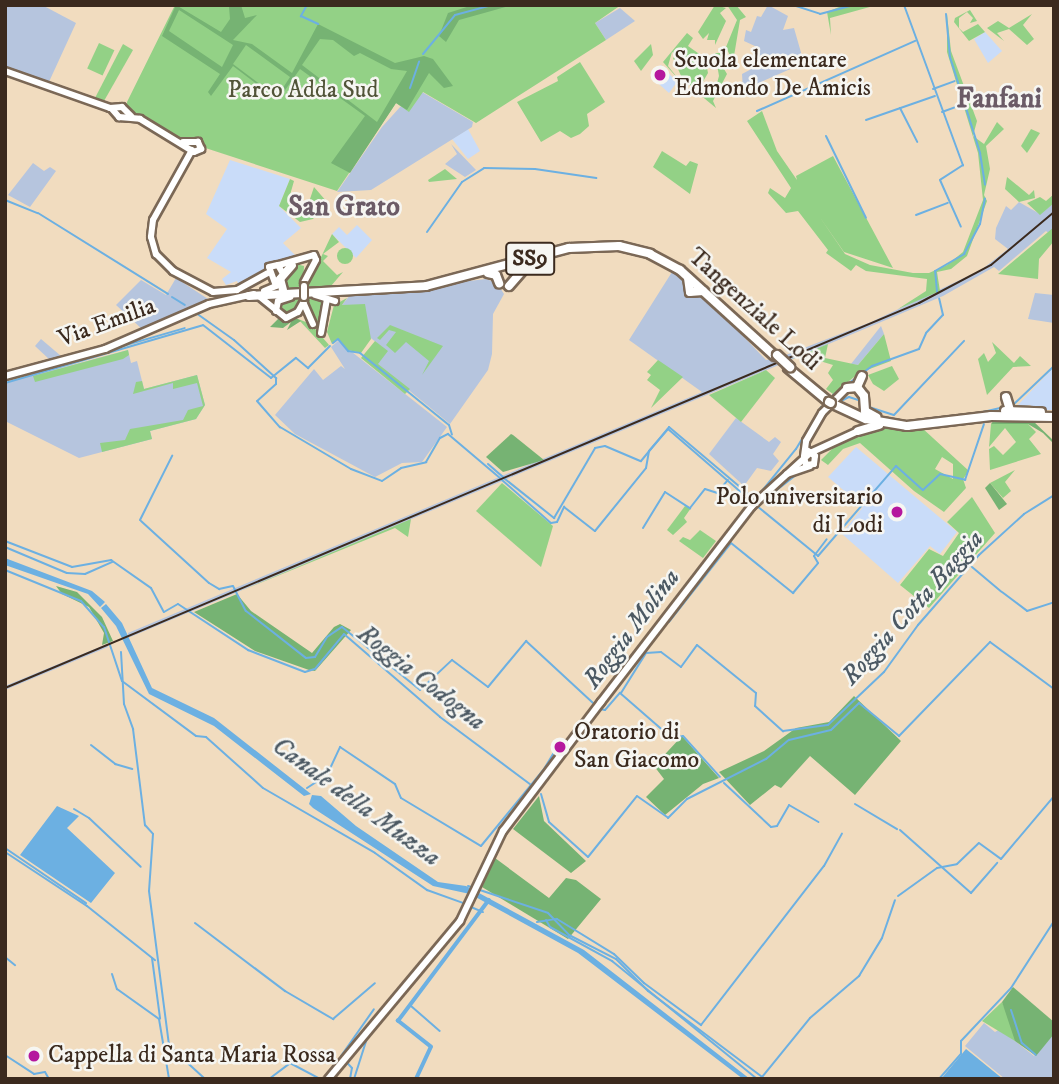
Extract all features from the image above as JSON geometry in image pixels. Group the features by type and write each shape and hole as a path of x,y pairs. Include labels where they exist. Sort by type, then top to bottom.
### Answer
{"highway":[{"name":"Tangenziale Lodi","path":"252,295 434,282 576,244 619,244 649,250 680,267 789,367 833,403 885,421 924,423 990,414 1051,415"},
{"name":"SS9","path":"252,295 367,290 451,281 560,251 597,245 628,247 657,257 685,274 690,292 706,292 776,355"},
{"path":"509,286 529,262 560,251"},
{"path":"283,290 279,281 292,265"},
{"path":"276,273 283,290"},
{"path":"451,281 491,273 499,283"},
{"path":"283,290 295,291"},
{"path":"318,295 367,290"},
{"path":"862,376 857,387 869,414 885,421"},
{"path":"847,388 857,387"},
{"path":"833,403 855,409 864,403"},
{"path":"833,403 864,422 858,431"},
{"path":"858,431 966,420 984,420 989,426 1006,406"},
{"path":"990,414 1006,406"},
{"path":"966,420 1006,406 1051,415"},
{"path":"853,415 899,425"}],"main road":[{"path":"5,71 127,114 193,148 153,220 151,237 156,254 169,269 209,291 229,292 308,262"},
{"path":"276,273 292,265 308,262"},
{"path":"252,295 265,299 277,313 313,324 304,299 308,262"},
{"path":"252,295 273,290 276,273"},
{"name":"Tangenziale Lodi","path":"220,300 252,295"},
{"path":"277,313 276,305 282,298 318,295 335,301"},
{"path":"289,317 304,299"},
{"name":"Via Emilia","path":"5,376 113,346 220,300"},
{"path":"321,333 317,324 327,300"},
{"path":"328,1079 468,906 508,825 746,513 806,453 828,405 847,388"},
{"path":"806,453 835,444 858,431"},
{"path":"783,476 813,464 835,444"},
{"path":"806,453 813,464"},
{"path":"806,453 813,464"}],"shaded area":[{"path":"5,5 42,5 76,23 48,84 5,67"},
{"path":"768,5 788,16 783,30 794,28 804,63 743,90 742,74 759,65 757,47 744,41 746,30 751,32 757,16 761,17"},
{"path":"620,8 635,21 606,40 595,23"},
{"path":"985,32 1002,51 988,63 974,39"},
{"path":"661,65 677,82 669,93 651,77"},
{"path":"422,92 473,122 472,127 371,190 337,192 382,127 401,106 409,111"},
{"path":"468,129 480,151 468,159 452,139"},
{"path":"451,144 476,170 465,177 445,164 457,154"},
{"path":"230,160 290,179 279,206 301,228 283,243 298,258 267,267 266,273 240,287 237,281 226,285 222,279 231,272 207,258 227,229 206,214"},
{"path":"33,163 44,171 50,167 56,171 30,207 8,195"},
{"path":"1019,202 1040,214 1054,203 1054,227 1051,235 1046,231 999,271 994,267 943,296 128,638 128,633 702,392 629,340 672,272 705,296 766,360 778,358 871,322 981,270 1008,249 995,239 996,228 1006,206 1011,210"},
{"path":"357,225 372,240 356,258 332,234 339,227 347,235"},
{"path":"176,278 208,299 143,330 116,305 141,280 166,295"},
{"path":"486,279 497,283 504,294 493,314 492,354 488,370 450,424 377,364 387,351 367,335 342,305 350,295"},
{"path":"1035,293 1054,295 1054,323 1028,319"},
{"path":"881,326 884,334 858,365 851,364"},
{"path":"41,339 61,356 51,361 35,346"},
{"path":"338,341 447,427 422,462 402,463 375,477 295,434 275,415 314,369 323,380 341,366 345,369 331,347"},
{"path":"128,350 131,363 137,361 144,389 197,375 205,405 196,419 150,431 152,439 79,458 5,421 5,383"},
{"path":"1054,367 1054,410 1035,410 1030,405 1014,409"},
{"path":"736,418 769,442 775,437 781,442 773,454 779,461 771,471 757,468 744,486 709,454"},
{"name":"Polo universitario di Lodi","path":"856,447 957,532 940,554 930,546 898,583 842,534 863,507 828,477"},
{"path":"107,644 108,647 5,690 5,686"},
{"path":"984,1023 995,1032 1000,1029 1034,1056 1054,1034 1054,1079 1005,1079 965,1046"}],"green space":[{"name":"Parco Adda Sud","path":"175,5 621,5 595,23 606,40 476,123 423,92 409,112 396,103 337,191 184,141 127,111 127,102"},
{"path":"176,5 221,32 230,19 229,7 241,5 245,18 257,15 233,40 252,44 292,73 318,24 395,63 424,56 433,59 453,86 444,88 429,73 407,110 396,103 350,173 331,163 365,116 300,69 278,100 233,66 211,96 208,92 220,74 162,36","holes":["179,10 233,45 222,67 169,31","320,39 333,40 354,56 360,53 391,69 407,71 377,122 302,65","246,45 290,77 277,97 233,64"]},
{"path":"473,5 513,5 459,20 446,42 439,36 448,13"},
{"path":"715,5 726,8 720,13 726,21 715,45 715,40 707,40 709,33 703,39 698,32"},
{"path":"727,5 736,5 746,17 740,20 733,62 726,47 737,20"},
{"path":"844,5 877,5 830,18 831,35 827,12"},
{"path":"970,10 977,21 970,23 973,18 967,12 959,18 959,28 963,32 978,24 985,32 969,41 954,22 955,18"},
{"path":"947,14 951,51 977,121 973,136 984,144 997,122 1004,129 986,146 990,169 984,195 987,201 967,256 951,269 937,272 940,291 898,309 926,291 927,279 866,271 856,265 851,271 826,253 828,250 798,211 786,213 768,193 770,188 785,198 791,188 747,121 762,111 777,151 797,180 796,176 833,156 893,268 844,252 819,216 845,254 870,265 913,273 929,273 947,265 963,252 983,200 978,153 947,52"},
{"path":"1032,14 1023,25 1034,39 1027,45 1009,29 997,33 1004,41 987,28 998,21 1009,28"},
{"path":"687,33 693,38 688,46 705,58 708,73 697,92 682,78 673,58 677,55 672,52 668,66 680,81 663,62"},
{"path":"99,43 114,50 103,76 87,68"},
{"path":"123,44 133,50 104,101 95,98"},
{"path":"651,44 653,55 641,71 634,61"},
{"path":"715,53 724,53 718,59 727,74 713,101 716,108 699,94 704,87 703,95 713,97 719,76"},
{"path":"580,62 605,102 587,114 589,126 580,134 571,138 560,131 541,142 517,102 558,81 557,77"},
{"path":"1031,129 1040,133 1027,153 1021,146"},
{"path":"662,151 686,166 690,161 698,164 690,194 653,167"},
{"path":"445,169 457,179 429,182 428,180"},
{"path":"1007,177 1029,195 1034,190 1035,198 1019,202 1005,189"},
{"path":"290,179 294,181 288,202 307,208 314,187 327,202 313,219 300,222 279,206"},
{"path":"1054,194 1054,203 1040,215 1027,203 1040,197 1046,201"},
{"path":"1054,227 1054,241 1039,259 1038,279 998,274"},
{"path":"332,234 339,242 323,254 328,256 323,261 337,275 343,272 331,286 385,285 306,289"},
{"path":"345,248 351,250 351,262 345,264 339,262 337,256 339,250"},
{"path":"296,264 304,266 303,289 285,289 283,276"},
{"path":"320,296 326,300 320,322 314,320 306,302 307,297"},
{"path":"303,297 292,315 282,315 277,305 287,298"},
{"path":"347,298 342,305 365,304 371,339 361,353 348,350 338,339 332,344 327,332 334,305"},
{"path":"279,318 301,321 287,330 291,322 283,328 270,327"},
{"path":"298,319 311,324 329,345 325,348"},
{"path":"390,325 443,346 422,375 429,361 406,342 395,353 386,345 396,332 389,330 380,340 377,338"},
{"path":"884,334 891,361 859,373 833,394 826,389 833,380 828,373 833,365 820,361 819,351 792,359 828,344 825,358 858,365"},
{"path":"375,341 388,351 378,364 410,389 405,394 361,358"},
{"path":"992,342 1014,363 1020,356 1031,366 1013,367 987,395 978,359 984,353 988,362 996,353"},
{"path":"128,350 129,355 123,359 35,382 33,376"},
{"path":"658,360 683,377 651,408 660,390 647,380 651,375 647,372"},
{"path":"892,366 899,379 884,391 873,384 868,375"},
{"path":"766,370 775,378 741,422 709,395"},
{"path":"197,375 205,405 196,419 150,431 152,439 102,452 100,443 125,440 130,429 183,420 188,410 203,406 197,383 173,389 173,383 133,394 136,382 142,381 144,389"},
{"path":"994,420 1033,421 1054,441 1054,454 1053,443 1028,424 991,424"},
{"path":"991,424 1028,424 1036,432 1029,439 1041,454 990,470 989,449 994,446 1003,455 1016,442 1005,428 989,447"},
{"path":"880,426 921,427 969,471 963,479 966,488 944,512 914,491 860,443 843,449 828,465 821,460 836,445","holes":["942,457 953,464 953,479 935,469"]},
{"path":"511,434 544,460 503,472 486,457"},
{"path":"1015,470 1005,482 1011,491 1003,498 990,483"},
{"path":"502,483 553,526 541,567 476,511"},
{"path":"990,483 1007,504 999,510 985,488"},
{"path":"972,497 995,533 929,608 900,585 929,549 943,556 959,533 947,522"},
{"path":"685,506 691,508 684,518 687,522 673,535 667,530"},
{"path":"411,519 408,537 395,528 238,592"},
{"path":"700,530 716,541 703,558 679,541 683,537 690,540"},
{"path":"56,586 77,592 102,617 113,641 102,645 104,633 89,607 62,594"},
{"path":"237,594 251,611 312,653 334,627 340,624 351,630 315,671 309,670 255,651 194,612"},
{"path":"854,696 901,741 855,795 810,756 781,788 775,785 750,805 719,772 764,751 796,728 829,722"},
{"path":"682,736 719,778 703,784 665,815 646,797 664,779 654,766"},
{"path":"539,796 544,821 586,861 571,873 513,829"},
{"path":"495,858 549,898 566,878 576,880 601,899 568,939 482,887"},
{"path":"1013,987 1054,1022 1054,1034 1036,1056 1015,1041 1002,1002"},
{"path":"1002,1002 1017,1036 1015,1041 982,1021"}],"water":[{"path":"5,558 92,591 105,602 100,607 88,594 5,565"},
{"path":"106,604 122,623 152,688 214,718 311,794 304,796 214,726 149,694 116,626 101,608"},
{"path":"312,795 321,796 356,826 438,882 466,886 584,950 750,1079 743,1079 578,953 470,894 433,886 313,808 309,804"},
{"path":"57,806 79,816 67,828 115,873 91,903 20,855"},
{"path":"966,1049 1003,1079 941,1079"}],"waterway":[{"path":"307,5 301,16 318,24"},
{"path":"423,54 455,15 493,5"},
{"path":"793,5 820,14 854,5"},
{"path":"904,5 963,165 940,180 961,227"},
{"path":"946,14 950,57 980,153 985,185"},
{"path":"757,111 915,41"},
{"path":"410,88 419,62"},
{"path":"933,89 955,81"},
{"path":"866,120 935,96"},
{"path":"942,112 961,105"},
{"path":"900,108 917,142"},
{"path":"826,136 866,218"},
{"path":"427,232 462,182 484,168 535,169 596,178"},
{"path":"937,292 935,271 964,254 980,224 985,198"},
{"path":"5,200 38,213 168,294"},
{"path":"916,215 948,203"},
{"path":"172,297 185,305"},
{"path":"833,395 872,366 919,349 926,333 943,315 939,298"},
{"path":"196,313 234,340 276,378 276,384 257,401 280,427 351,469 382,481 401,468 426,462 440,438 448,434 500,478"},
{"path":"5,383 203,325 271,378 296,358 308,368 330,346"},
{"path":"5,380 185,328"},
{"path":"333,343 338,339 348,351 360,353 449,425 452,435"},
{"path":"869,407 894,415 964,341"},
{"path":"1013,405 1054,366"},
{"path":"839,402 849,397 861,401"},
{"name":"Roggia Molina","path":"706,560 796,449 821,407"},
{"path":"983,412 1005,407"},
{"path":"757,506 818,556 896,466 923,490 940,474 965,480 984,424"},
{"path":"505,479 554,518 595,448 605,446 641,461 669,427 753,498"},
{"path":"502,480 551,523 557,522 564,507 595,531 646,468 649,451 668,429 751,501"},
{"path":"140,520 172,456"},
{"path":"488,464 503,477"},
{"path":"760,503 796,475"},
{"path":"643,528 665,492 690,508 705,489 717,493 728,480"},
{"name":"Roggia Cotta Baggia","path":"621,693 646,653 661,652 681,667 697,645 756,693 755,706 783,731 828,725 884,672 918,625 979,555 1024,514 1054,495"},
{"path":"141,521 209,583 219,589 233,586 246,611 306,658 315,657 327,637 342,627 420,690 452,660 488,687 526,641 593,703"},
{"path":"669,622 731,543 793,593 818,563 814,556 827,539"},
{"name":"Roggia Codogna","path":"5,541 72,567 111,560 151,588 164,612 178,604 248,650 305,672 315,669 344,634 440,717 530,784"},
{"path":"5,547 67,573 85,574 112,562"},
{"path":"972,567 1001,591"},
{"path":"5,570 81,601 104,627 122,681 196,736 206,737 263,788 375,853 427,890 466,904"},
{"name":"Roggia Molina","path":"572,735 688,584"},
{"path":"1002,592 1027,611 1054,602"},
{"name":"Roggia Codogna","path":"541,794 549,822 588,857 637,796 668,818 687,799 766,759 789,740 831,730 859,703 899,736 990,642 1054,689"},
{"path":"121,652 124,704 133,729 145,825 153,834 149,891 169,1046 205,1079"},
{"path":"600,709 605,710 620,693 673,739 683,736 720,777"},
{"name":"Roggia Molina","path":"307,788 327,775 340,747 395,784 401,798 481,846 544,769 559,744 566,746"},
{"path":"91,745 115,764 132,769"},
{"path":"724,783 771,827 777,826 789,805 818,822"},
{"path":"898,896 937,868 957,864 979,843 1001,859 1054,796"},
{"path":"855,804 897,829"},
{"path":"74,809 89,818 141,867"},
{"path":"900,830 971,893 997,863"},
{"path":"537,922 557,919 614,954 644,983 701,1025 824,866 842,834"},
{"path":"5,848 86,903"},
{"path":"5,852 87,906 155,960"},
{"path":"468,886 548,913 569,935 616,959 648,991 762,1077 810,1018 859,976 882,938 895,900"},
{"path":"416,1079 431,1047 398,1021 489,900"},
{"path":"471,907 483,912"},
{"path":"546,920 550,927 612,961 757,1079"},
{"path":"939,1079 961,1054 961,1041 1011,988 1054,921"},
{"path":"195,923 285,991 333,1019 375,983"},
{"path":"5,957 15,965"},
{"path":"152,958 160,1018"},
{"path":"112,974 117,989 159,1019 169,1079"},
{"path":"411,1006 440,1031"},
{"path":"350,1079 352,1068 341,1056 374,1009"},
{"path":"1011,1010 1022,1043 1036,1055"},
{"path":"354,1079 368,1035"},
{"path":"5,1055 34,1074 45,1072 49,1079"},
{"path":"269,1079 290,1063 320,1079"},
{"path":"33,1079 44,1079"}],"railway":[{"path":"5,688 919,303 991,265 1054,212"}],"place":[{"name":"Scuola elementare Edmondo De Amicis","path":"660,75"},
{"name":"Polo universitario di Lodi","path":"897,512"},
{"name":"Oratorio di San Giacomo","path":"560,747"},
{"name":"Cappella di Santa Maria Rossa","path":"34,1056"}],"district":[{"name":"Fanfani","path":"999,99"},
{"name":"San Grato","path":"344,207"}],"water label":[{"name":"Canale della Muzza","path":"356,802"}]}
